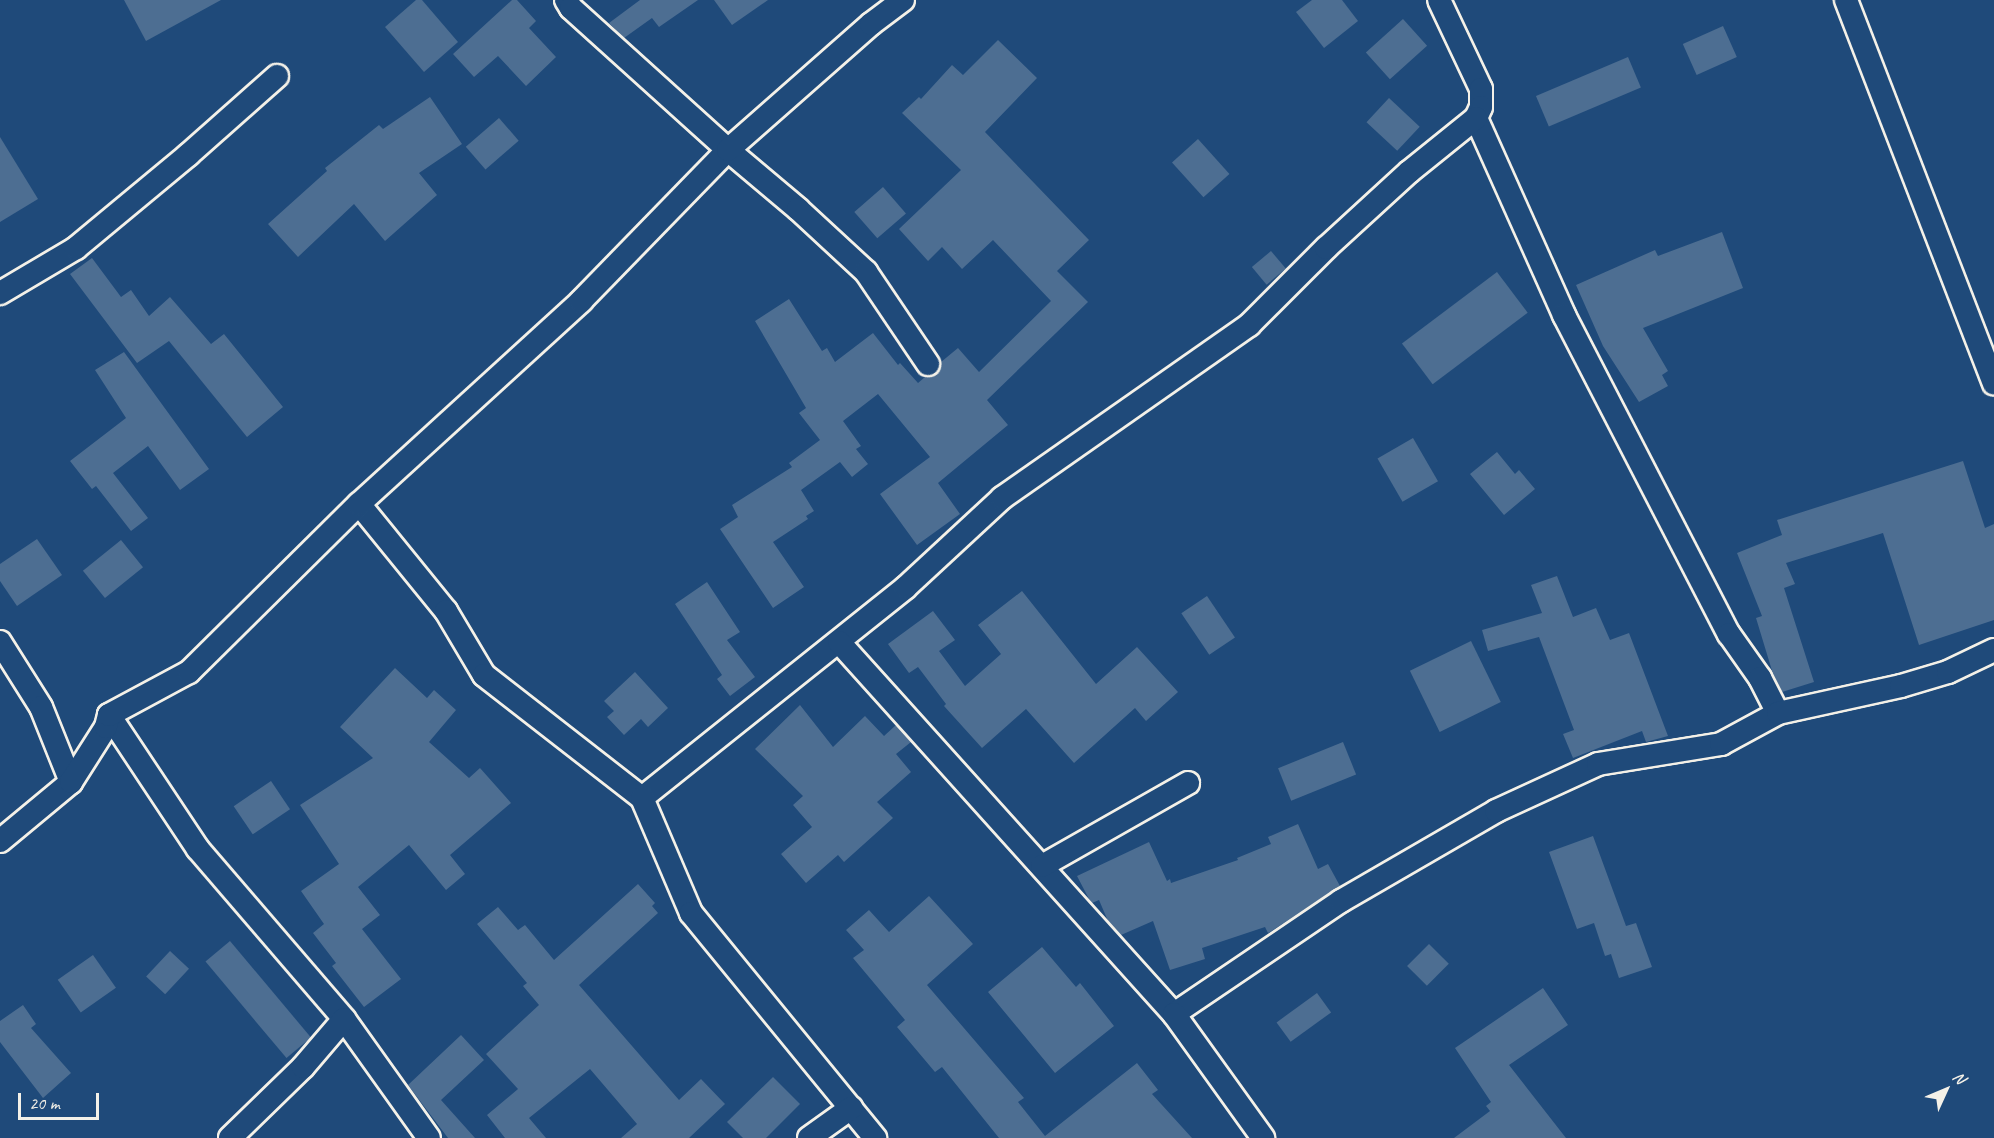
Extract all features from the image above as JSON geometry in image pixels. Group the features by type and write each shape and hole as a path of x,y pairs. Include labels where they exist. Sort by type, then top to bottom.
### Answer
{"street":[{"path":"566,0 571,8 866,272 928,364"},
{"path":"0,841 71,782 106,727 109,715 189,672 359,504 581,300 728,150 871,24 903,0"},
{"path":"642,798 906,587 1002,498 1249,325 1326,248 1409,172 1476,118 1481,107 1481,89 1439,0"},
{"path":"1846,0 1994,383"},
{"path":"0,293 76,248 277,76"},
{"path":"1476,118 1564,315 1654,493 1729,634 1760,678 1778,713"},
{"path":"359,504 446,611 484,675 642,798 692,913 875,1138"},
{"path":"0,642 41,707 71,782"},
{"path":"839,642 1174,1014 1263,1138"},
{"path":"1174,1014 1341,901 1496,811 1598,765 1721,744 1778,713 1901,686 1948,672 1994,650"},
{"path":"109,715 198,849 344,1019 429,1138"},
{"path":"1042,866 1188,783"},
{"path":"230,1138 303,1067 344,1019"},
{"path":"809,1138 850,1108"}],"building":[{"path":"124,0 221,0 146,41"},
{"path":"416,0 422,0 458,42 424,72 385,27"},
{"path":"512,0 517,0 536,21 529,28 556,57 526,86 498,56 474,77 453,54"},
{"path":"640,0 698,0 659,27 652,18 624,38 609,23"},
{"path":"714,0 768,0 732,25"},
{"path":"1312,0 1342,0 1358,21 1324,48 1296,12"},
{"path":"1403,19 1427,46 1390,79 1366,52"},
{"path":"1723,26 1737,57 1697,75 1683,44"},
{"path":"998,40 1037,78 985,132 1089,240 1057,271 1088,302 987,400 1008,425 938,483 960,514 917,545 880,494 930,457 878,394 843,421 861,446 856,449 868,464 852,477 840,462 801,490 814,511 806,516 808,519 773,542 804,587 773,608 720,529 738,517 732,505 792,467 789,463 820,440 799,413 806,408 755,321 789,299 822,351 827,348 835,362 873,333 898,365 900,363 918,383 925,377 936,375 941,362 958,348 979,372 1051,301 993,240 962,269 942,247 928,261 899,229 961,170 902,113 919,97 921,99 952,65 963,75"},
{"path":"1628,57 1641,87 1549,126 1536,96"},
{"path":"430,97 462,144 419,173 437,195 385,241 354,204 298,257 268,224 327,171 325,168 379,125 383,129"},
{"path":"1389,98 1420,127 1397,151 1366,122"},
{"path":"499,118 519,141 485,170 466,147"},
{"path":"0,137 38,199 0,222"},
{"path":"1198,139 1229,174 1203,197 1172,162"},
{"path":"883,187 906,213 877,238 854,212"},
{"path":"1722,232 1743,288 1643,328 1668,371 1662,375 1668,386 1639,402 1603,346 1576,285 1655,250 1658,256"},
{"path":"1271,251 1286,269 1267,285 1252,267"},
{"path":"92,258 121,297 131,290 149,316 170,297 211,344 224,334 283,407 247,437 169,341 137,363 70,274"},
{"path":"1497,272 1528,313 1433,384 1402,344"},
{"path":"124,352 209,469 180,490 148,446 113,473 148,518 131,531 96,486 92,489 70,461 126,418 95,370"},
{"path":"1413,438 1438,481 1402,502 1377,458"},
{"path":"1497,452 1515,474 1519,470 1535,489 1504,515 1470,474"},
{"path":"1963,461 1985,528 1994,524 1994,620 1919,645 1883,533 1786,563 1795,584 1784,588 1814,682 1782,692 1773,674 1756,618 1762,616 1737,553 1782,535 1777,520"},
{"path":"37,539 62,575 17,606 0,581 0,564"},
{"path":"121,540 143,567 105,598 83,571"},
{"path":"1557,576 1573,617 1596,608 1610,640 1629,633 1668,736 1646,742 1642,731 1573,758 1563,734 1574,730 1539,637 1488,651 1482,630 1542,613 1531,585"},
{"path":"707,582 740,632 727,640 755,677 730,696 717,679 722,675 675,604"},
{"path":"1022,591 1096,684 1137,647 1178,692 1146,721 1135,708 1074,763 1026,709 982,748 944,706 946,704 918,667 909,673 888,644 933,611 955,640 939,651 965,686 1001,654 978,625"},
{"path":"1207,596 1235,637 1209,655 1181,613"},
{"path":"1471,641 1501,702 1440,732 1410,671"},
{"path":"395,668 427,698 434,690 456,710 429,742 469,778 480,768 511,803 450,855 465,874 446,890 409,845 358,887 380,915 362,929 401,979 364,1007 332,966 336,963 313,933 324,924 301,891 339,864 300,805 373,758 340,727"},
{"path":"635,672 668,708 648,727 641,719 624,735 607,717 614,711 604,701"},
{"path":"800,705 833,747 865,716 884,736 896,725 911,742 896,754 911,772 877,802 893,818 844,862 838,855 806,883 781,854 812,827 793,805 803,796 755,749"},
{"path":"1343,742 1356,774 1291,801 1278,768"},
{"path":"271,781 290,809 253,834 234,806"},
{"path":"1298,824 1318,869 1328,864 1340,886 1268,933 1265,927 1202,948 1205,959 1170,970 1153,921 1121,935 1108,921 1099,900 1092,903 1089,899 1077,876 1149,842 1167,881 1170,879 1171,883 1238,860 1237,858 1271,844 1268,837"},
{"path":"1593,836 1626,926 1636,923 1652,967 1619,978 1611,954 1605,956 1594,923 1577,929 1549,852"},
{"path":"638,884 655,903 652,906 658,913 579,985 679,1100 701,1079 725,1104 689,1138 621,1138 637,1124 590,1069 529,1118 546,1138 505,1138 487,1115 518,1089 486,1054 539,1005 523,986 527,983 477,924 498,907 518,930 525,925 554,960"},
{"path":"929,896 973,944 927,985 1024,1098 1018,1102 1045,1136 1137,1063 1158,1090 1152,1094 1192,1138 999,1138 942,1067 935,1072 897,1027 905,1020 853,958 864,950 846,930 869,910 889,932"},
{"path":"230,941 311,1038 286,1058 205,962"},
{"path":"1429,944 1449,964 1427,986 1407,966"},
{"path":"1042,947 1076,987 1080,983 1114,1026 1055,1073 988,992"},
{"path":"170,951 189,969 165,994 146,977"},
{"path":"93,955 116,988 81,1012 58,980"},
{"path":"1543,988 1568,1025 1509,1065 1566,1138 1454,1138 1490,1111 1486,1106 1491,1102 1455,1048"},
{"path":"1317,993 1331,1012 1291,1042 1277,1022"},
{"path":"23,1005 36,1024 31,1028 71,1073 43,1098 0,1042 0,1021"},
{"path":"461,1035 484,1060 441,1100 475,1138 448,1138 408,1085"},
{"path":"773,1077 800,1104 766,1138 743,1138 727,1122"}]}
